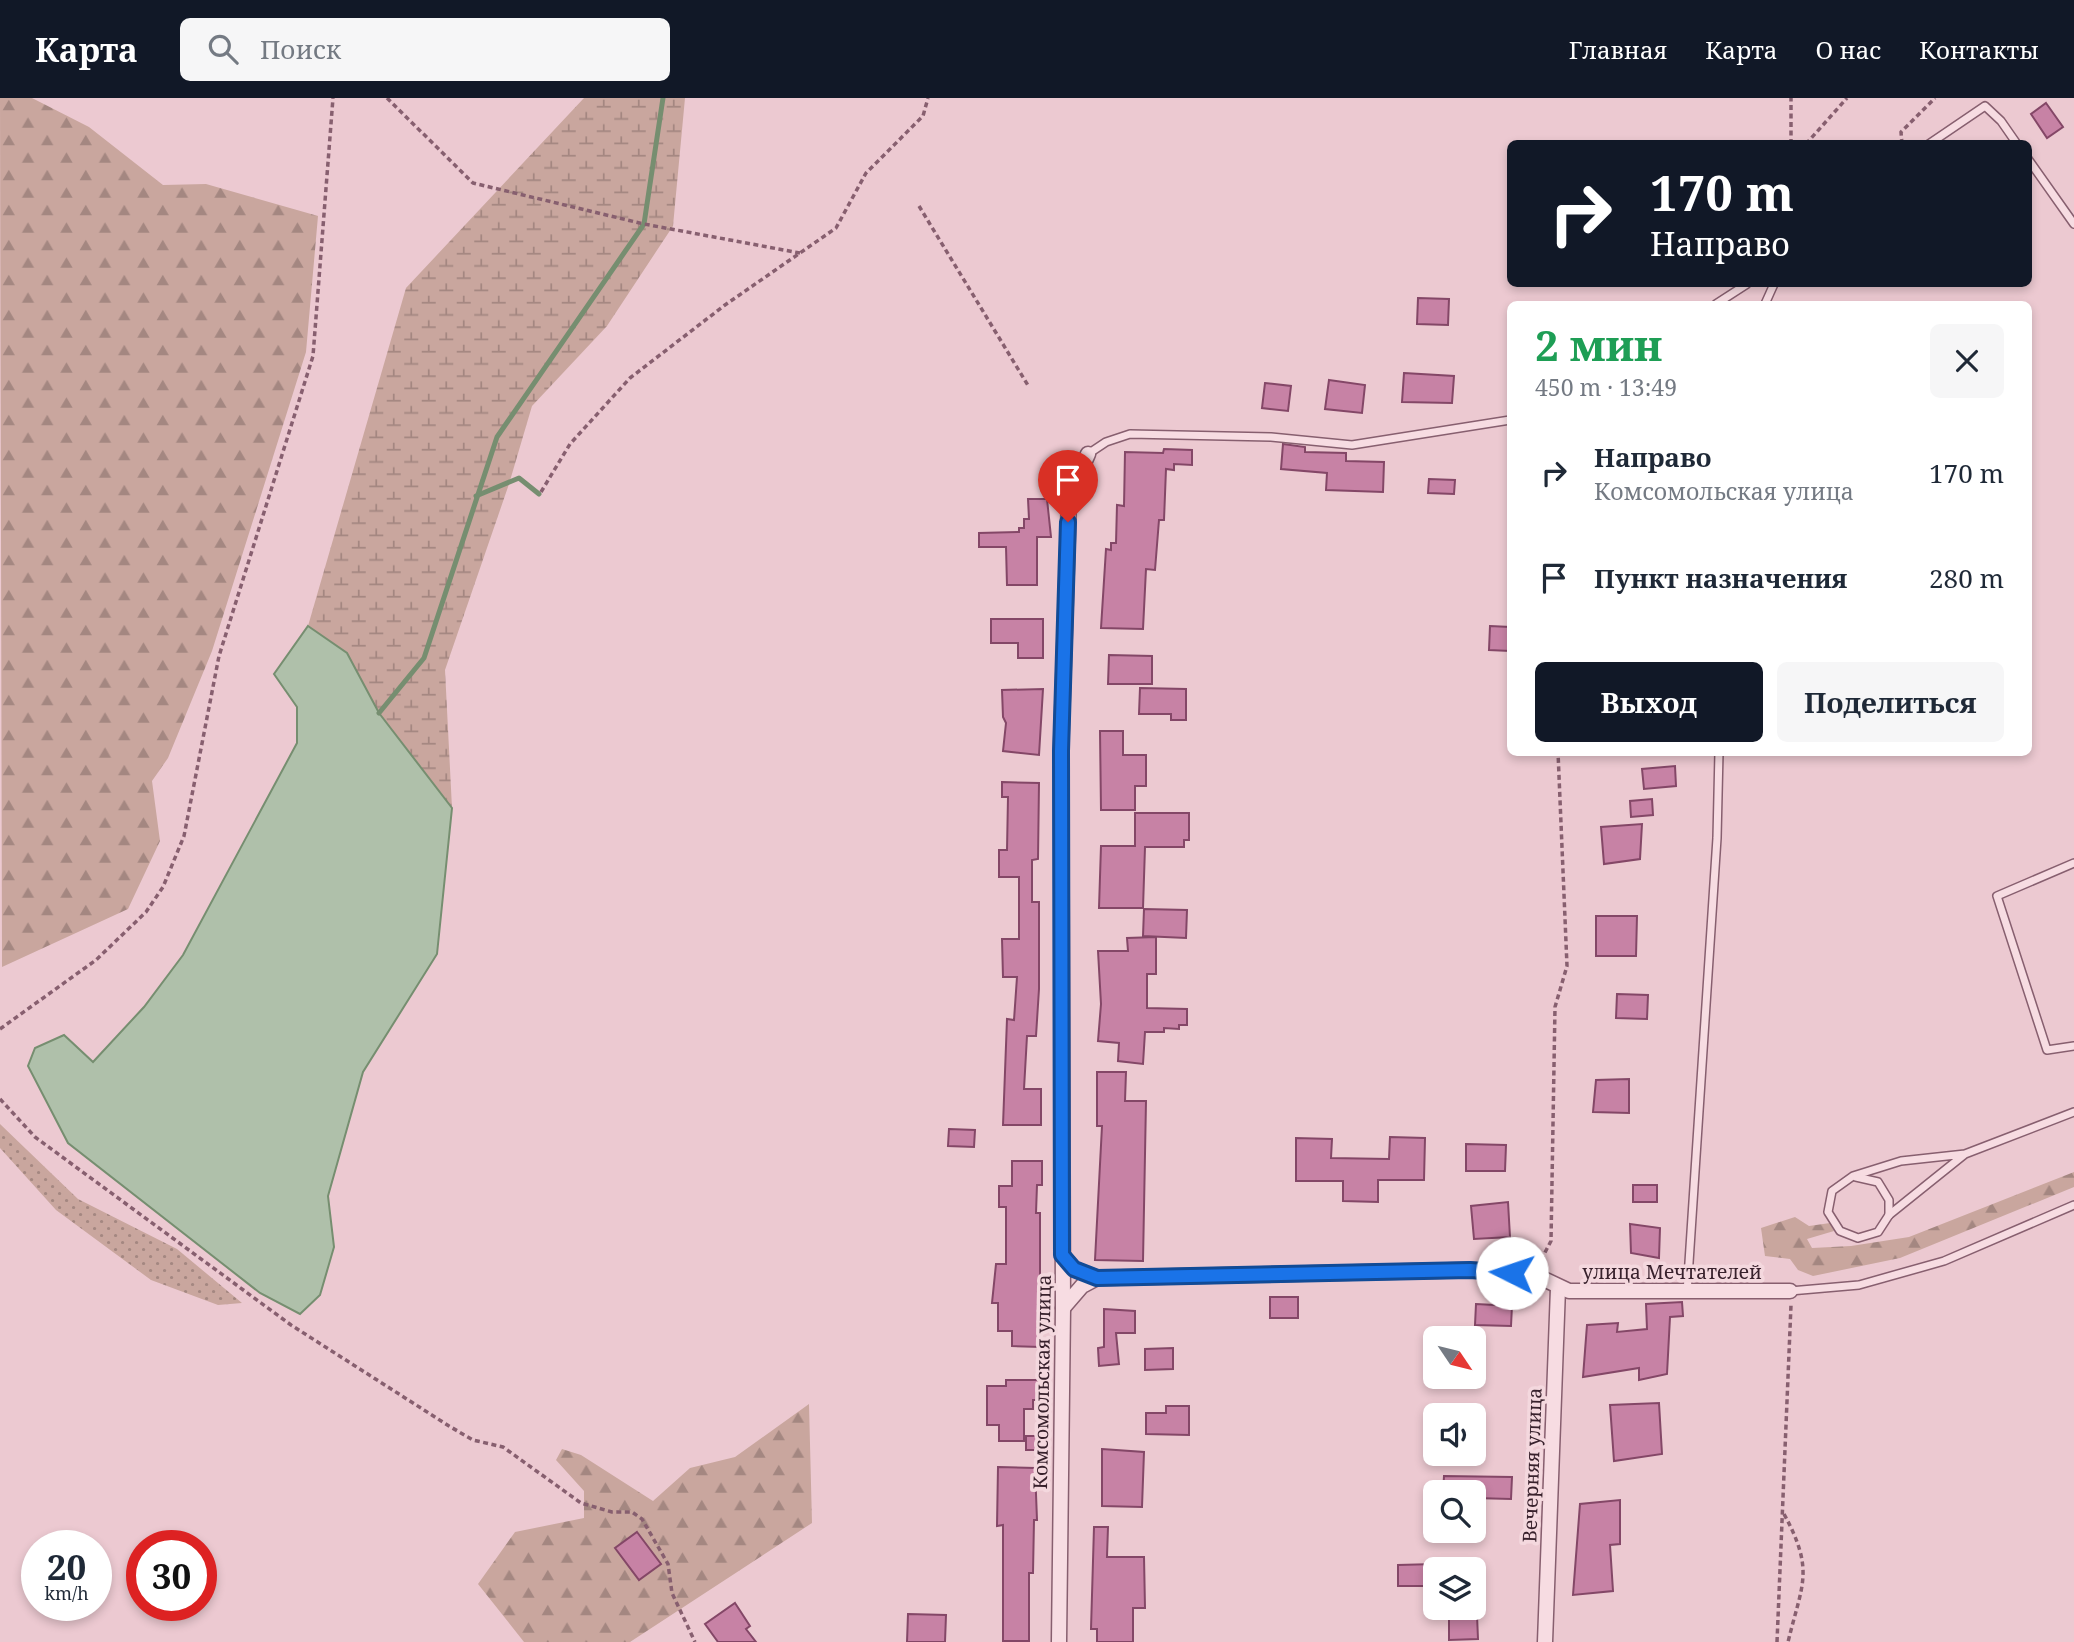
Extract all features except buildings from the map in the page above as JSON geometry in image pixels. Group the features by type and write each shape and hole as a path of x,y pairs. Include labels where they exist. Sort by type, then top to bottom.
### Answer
{"street":[{"name":"Комсомольская улица","path":"1059,1642 1063,1308 1061,751 1069,497 1088,454"},
{"path":"1062,1255 1074,1269 1097,1278"},
{"name":"улица Мечтателей","path":"1097,1278 1470,1270 1533,1275 1558,1289 1687,1293 1790,1291"},
{"path":"1063,1308 1082,1286 1097,1278"},
{"name":"Вечерняя улица","path":"1545,1642 1558,1289"}],"lane":[{"path":"1935,140 1985,106 2001,121 2014,140"},
{"path":"2032,165 2074,224"},
{"path":"1721,301 1742,287"},
{"path":"1088,454 1106,442 1130,434 1271,437 1352,445 1507,420"},
{"path":"1687,1293 1717,838 1719,756"},
{"path":"2074,863 1997,896 2047,1051 2074,1046"},
{"path":"1965,1154 1889,1215 1878,1231 1858,1238 1840,1231 1828,1212 1832,1191 1853,1176 1900,1161 1965,1154 2074,1112"},
{"path":"1853,1176 1878,1182 1889,1200 1889,1215"},
{"path":"1790,1291 1858,1285 1944,1261 2074,1205"}],"path":[{"path":"387,98 473,183 644,224 800,253"},
{"path":"541,492 570,444 630,378 725,305 836,228 866,173 923,116 928,98"},
{"path":"1791,98 1791,140"},
{"path":"1810,140 1847,98"},
{"path":"1901,140 1900,132 1935,98"},
{"path":"0,1029 96,960 146,912 163,887 184,836 219,656 313,356 333,99"},
{"path":"919,206 1029,387"},
{"path":"1533,1275 1551,1241 1555,1007 1567,966 1558,756"},
{"path":"0,1099 35,1138 291,1325 473,1440 503,1447 581,1503 612,1512 632,1512 642,1519 668,1563 672,1593 695,1642"},
{"path":"1777,1642 1790,1291"},
{"path":"1783,1512 1800,1544 1805,1578 1788,1642"}],"green space":[{"path":"0,98 32,98 89,127 163,185 206,184 318,216 306,352 212,651 168,758 152,781 160,841 128,909 2,967"},
{"path":"584,98 685,98 673,226 607,326 532,406 509,484 445,670 452,808 379,713 347,653 308,626 406,288"},
{"path":"0,1124 78,1199 177,1249 242,1303 218,1305 151,1280 56,1210 0,1148"},
{"path":"2074,1172 2074,1187 1900,1258 1813,1276 1798,1270 1790,1259 1765,1256 1761,1228 1795,1217 1809,1226 1830,1223 1834,1231 1807,1239 1812,1248 1851,1246 1909,1237"},
{"path":"809,1404 812,1523 630,1642 524,1642 478,1584 515,1532 584,1518 584,1491 556,1460 562,1449 581,1455 653,1501 690,1468 735,1457"}],"shaded area":[{"path":"308,626 347,653 379,713 452,808 437,954 363,1072 328,1196 334,1247 320,1295 300,1314 260,1293 68,1143 28,1066 35,1048 64,1035 93,1062 144,1007 183,955 297,743 297,707 274,674"}],"waterway":[{"path":"379,713 424,658 497,437 644,224 663,98"},
{"path":"476,496 519,478 539,494"}],"route":[{"path":"1068,522 1061,751 1062,1255 1083,1275 1097,1278 1470,1270 1512,1273"}]}
